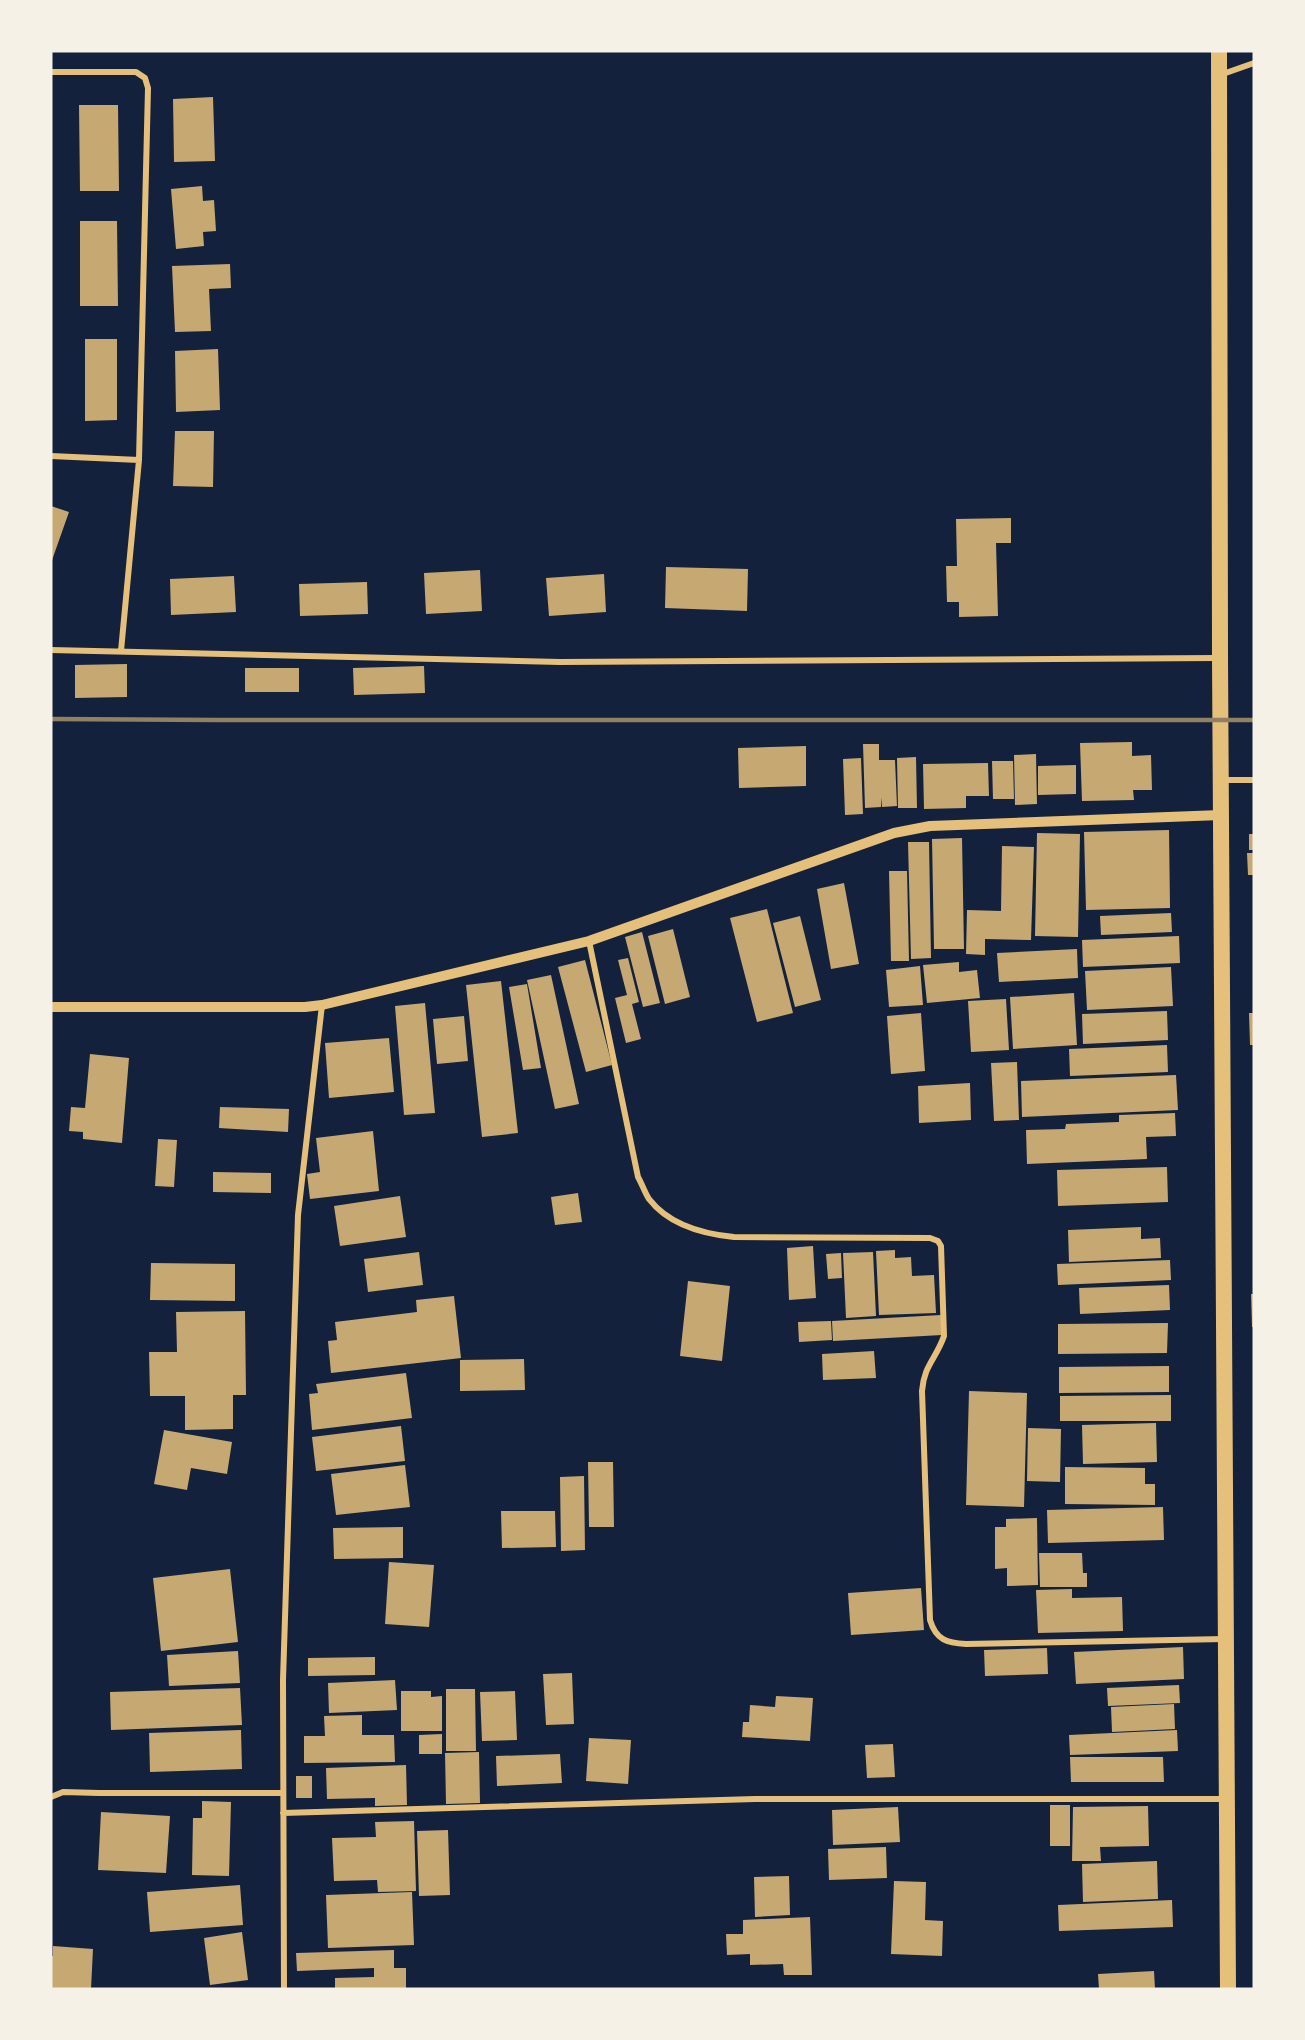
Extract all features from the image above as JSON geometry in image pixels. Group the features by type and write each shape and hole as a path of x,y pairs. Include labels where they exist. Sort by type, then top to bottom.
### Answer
{"highway":[{"path":"1219,51 1220,780 1228,1989"}],"street":[{"path":"1219,76 1254,63"},
{"path":"51,72 136,72 141,74 147,82 145,245 138,460 121,651"},
{"path":"51,456 138,460"},
{"path":"51,650 560,662 1220,658"},
{"path":"1220,780 1254,780"},
{"path":"51,1007 305,1007 322,1005 589,941 903,831 930,826 1221,815"},
{"path":"589,941 638,1178 649,1199 669,1218 708,1234 734,1237 930,1238 938,1241 941,1246 945,1336 925,1371 922,1391 930,1620 933,1630 940,1638 952,1643 966,1644 1226,1639"},
{"path":"284,1989 283,1680 298,1215 322,1005"},
{"path":"51,1797 63,1792 283,1793"},
{"path":"283,1813 755,1799 1227,1799"}],"building":[{"path":"213,97 215,161 174,162 173,99"},
{"path":"79,105 118,105 119,191 80,191"},
{"path":"202,186 203,201 214,200 216,231 203,232 204,246 176,249 171,189"},
{"path":"80,221 117,221 118,306 80,306"},
{"path":"230,264 231,288 209,289 211,331 175,332 172,266"},
{"path":"85,339 117,339 117,420 85,421"},
{"path":"218,349 220,410 176,412 175,351"},
{"path":"175,431 214,431 213,487 173,486"},
{"path":"51,506 69,512 51,563"},
{"path":"1011,518 1011,543 996,543 998,616 959,617 959,602 947,602 946,566 957,566 956,519"},
{"path":"666,567 748,569 747,611 665,608"},
{"path":"480,570 482,611 426,614 424,573"},
{"path":"604,574 606,612 549,616 546,578"},
{"path":"234,576 236,612 171,615 170,579"},
{"path":"367,582 368,614 300,616 299,584"},
{"path":"127,664 127,697 75,698 75,665"},
{"path":"424,666 425,693 354,695 353,668"},
{"path":"245,668 299,668 299,692 245,692"},
{"path":"1132,742 1132,756 1151,755 1152,790 1133,790 1134,800 1082,801 1080,743"},
{"path":"863,744 879,744 879,760 895,760 897,806 882,807 881,797 881,807 865,808"},
{"path":"806,746 806,786 739,788 738,748"},
{"path":"1036,754 1037,804 1015,805 1014,755"},
{"path":"916,757 917,808 898,808 897,758"},
{"path":"861,758 863,814 845,815 843,759"},
{"path":"992,761 1013,761 1014,799 993,799"},
{"path":"988,763 989,796 966,796 966,808 924,809 923,764"},
{"path":"1076,765 1076,794 1038,795 1038,766"},
{"path":"1169,830 1170,908 1086,910 1084,832"},
{"path":"1037,833 1080,834 1078,937 1035,936"},
{"path":"1249,834 1254,834 1254,850 1249,850"},
{"path":"962,838 964,949 934,949 932,839"},
{"path":"908,842 929,842 931,958 911,959"},
{"path":"1002,846 1034,847 1031,940 985,939 985,955 966,954 967,910 1001,911"},
{"path":"1247,853 1254,853 1254,875 1248,875"},
{"path":"889,871 907,871 909,961 891,961"},
{"path":"844,883 859,964 831,969 817,889"},
{"path":"767,909 793,1013 757,1022 730,918"},
{"path":"1171,913 1172,932 1101,935 1100,916"},
{"path":"800,916 821,1000 795,1007 773,923"},
{"path":"673,929 690,997 665,1004 648,936"},
{"path":"642,932 660,1003 643,1007 625,937"},
{"path":"1179,936 1180,963 1083,967 1082,940"},
{"path":"1077,949 1078,978 999,982 997,953"},
{"path":"628,958 639,1002 632,1004 641,1039 626,1043 615,998 627,995 618,960"},
{"path":"585,960 612,1065 586,1072 558,967"},
{"path":"959,962 959,972 977,970 980,998 927,1003 923,965"},
{"path":"920,966 923,1005 889,1007 886,970"},
{"path":"1171,967 1173,1006 1087,1010 1085,971"},
{"path":"551,975 579,1104 555,1109 527,980"},
{"path":"501,981 518,1133 482,1137 466,985"},
{"path":"527,984 541,1068 523,1070 509,987"},
{"path":"1074,993 1077,1045 1013,1049 1010,997"},
{"path":"1006,999 1009,1050 971,1052 968,1001"},
{"path":"425,1003 435,1113 404,1115 395,1006"},
{"path":"1167,1011 1168,1040 1083,1044 1082,1014"},
{"path":"921,1013 925,1071 891,1074 887,1016"},
{"path":"1249,1013 1254,1013 1254,1045 1250,1045"},
{"path":"464,1016 468,1061 437,1064 433,1019"},
{"path":"389,1038 394,1092 329,1098 325,1043"},
{"path":"1167,1045 1168,1072 1070,1076 1069,1049"},
{"path":"90,1054 129,1058 122,1143 83,1139 83,1132 69,1131 71,1107 85,1108"},
{"path":"1017,1062 1019,1120 994,1121 991,1063"},
{"path":"1176,1075 1178,1110 1022,1117 1021,1081"},
{"path":"970,1083 971,1120 919,1123 918,1086"},
{"path":"220,1107 289,1109 288,1132 219,1128"},
{"path":"1175,1113 1176,1136 1146,1137 1147,1159 1027,1164 1026,1130 1065,1129 1066,1124 1119,1122 1119,1115"},
{"path":"373,1131 379,1191 310,1199 307,1174 320,1172 316,1138"},
{"path":"158,1139 177,1140 174,1187 155,1186"},
{"path":"1167,1167 1168,1202 1058,1206 1057,1170"},
{"path":"213,1172 271,1173 271,1193 213,1192"},
{"path":"578,1193 582,1222 555,1225 551,1197"},
{"path":"400,1196 406,1237 340,1246 334,1206"},
{"path":"1141,1227 1141,1239 1160,1238 1161,1258 1069,1262 1068,1230"},
{"path":"813,1246 816,1298 789,1300 787,1248"},
{"path":"895,1250 895,1258 911,1257 912,1276 934,1275 936,1313 879,1315 876,1251"},
{"path":"419,1252 423,1285 368,1292 364,1259"},
{"path":"873,1252 876,1316 846,1318 843,1253"},
{"path":"841,1253 842,1278 828,1279 826,1254"},
{"path":"1170,1260 1171,1280 1058,1285 1057,1264"},
{"path":"151,1263 235,1264 235,1301 150,1300"},
{"path":"688,1281 730,1286 722,1361 680,1356"},
{"path":"1169,1285 1170,1310 1080,1314 1079,1288"},
{"path":"1251,1294 1254,1294 1254,1327 1252,1327"},
{"path":"454,1296 461,1358 331,1373 328,1341 337,1340 335,1322 417,1312 416,1300"},
{"path":"245,1311 246,1395 233,1395 233,1429 185,1430 185,1396 150,1396 149,1352 177,1352 176,1312"},
{"path":"941,1315 942,1335 833,1341 832,1321"},
{"path":"831,1321 832,1340 799,1342 798,1322"},
{"path":"1168,1323 1167,1353 1058,1354 1058,1324"},
{"path":"874,1351 876,1378 823,1380 822,1354"},
{"path":"524,1359 525,1390 460,1391 460,1360"},
{"path":"1169,1366 1169,1392 1059,1393 1059,1367"},
{"path":"406,1373 412,1418 312,1430 309,1394 318,1393 316,1384"},
{"path":"969,1391 1027,1393 1024,1507 966,1505"},
{"path":"1171,1395 1171,1421 1060,1421 1060,1396"},
{"path":"1156,1423 1157,1462 1083,1464 1082,1425"},
{"path":"401,1426 405,1461 316,1471 312,1437"},
{"path":"1028,1428 1061,1429 1060,1482 1027,1481"},
{"path":"164,1430 232,1442 227,1474 191,1468 187,1490 154,1484"},
{"path":"588,1462 613,1462 614,1527 589,1527"},
{"path":"405,1465 410,1507 336,1515 331,1474"},
{"path":"1065,1467 1145,1468 1145,1484 1155,1484 1155,1505 1065,1504"},
{"path":"584,1476 585,1550 561,1551 560,1477"},
{"path":"1163,1507 1164,1540 1048,1543 1047,1510"},
{"path":"501,1511 555,1511 556,1547 502,1548"},
{"path":"1037,1518 1038,1585 1007,1586 1007,1568 995,1569 995,1527 1006,1527 1006,1519"},
{"path":"403,1527 403,1558 334,1559 333,1528"},
{"path":"1039,1553 1082,1553 1083,1573 1087,1573 1087,1587 1040,1587"},
{"path":"389,1562 434,1565 429,1627 385,1624"},
{"path":"230,1569 238,1642 161,1651 153,1578"},
{"path":"921,1588 924,1630 851,1635 848,1593"},
{"path":"1072,1589 1072,1598 1122,1597 1123,1631 1038,1633 1036,1590"},
{"path":"1183,1647 1184,1679 1076,1684 1074,1652"},
{"path":"1047,1648 1048,1674 985,1676 984,1650"},
{"path":"238,1651 240,1683 169,1686 167,1655"},
{"path":"375,1657 375,1675 308,1676 308,1658"},
{"path":"572,1673 574,1724 546,1725 543,1674"},
{"path":"395,1680 397,1710 329,1713 328,1683"},
{"path":"1179,1685 1180,1703 1108,1706 1107,1688"},
{"path":"240,1688 242,1725 111,1730 110,1692"},
{"path":"446,1689 475,1689 476,1751 446,1751"},
{"path":"401,1691 431,1691 431,1697 442,1696 442,1731 401,1731"},
{"path":"515,1691 517,1740 482,1741 480,1692"},
{"path":"776,1696 813,1698 810,1741 742,1737 743,1722 749,1722 750,1705 775,1707"},
{"path":"1174,1704 1175,1729 1112,1732 1111,1707"},
{"path":"362,1715 362,1735 394,1735 395,1762 304,1763 304,1736 325,1736 324,1716"},
{"path":"241,1730 242,1769 150,1772 149,1733"},
{"path":"1177,1730 1178,1751 1070,1755 1069,1735"},
{"path":"442,1734 442,1754 419,1754 419,1735"},
{"path":"589,1738 631,1740 628,1784 586,1781"},
{"path":"893,1744 895,1777 867,1778 865,1745"},
{"path":"479,1752 480,1803 446,1804 445,1753"},
{"path":"560,1754 562,1783 497,1786 496,1756"},
{"path":"1070,1757 1163,1757 1164,1782 1071,1782"},
{"path":"406,1765 407,1805 375,1806 375,1798 327,1799 326,1768"},
{"path":"296,1776 312,1776 312,1798 296,1798"},
{"path":"202,1801 231,1802 229,1876 192,1875 193,1818 202,1818"},
{"path":"1050,1805 1070,1805 1070,1846 1050,1846"},
{"path":"1148,1806 1149,1846 1100,1847 1101,1861 1072,1861 1073,1807"},
{"path":"898,1807 900,1842 833,1845 832,1810"},
{"path":"101,1812 170,1816 166,1873 98,1870"},
{"path":"414,1821 416,1891 378,1892 377,1880 334,1881 332,1838 376,1837 375,1822"},
{"path":"448,1830 450,1895 419,1896 417,1831"},
{"path":"886,1847 887,1878 829,1880 828,1849"},
{"path":"1157,1861 1158,1899 1083,1902 1082,1864"},
{"path":"789,1876 790,1915 755,1917 754,1877"},
{"path":"894,1881 926,1882 925,1920 943,1921 942,1956 891,1954"},
{"path":"240,1885 243,1925 150,1932 147,1892"},
{"path":"412,1892 414,1945 328,1948 326,1895"},
{"path":"1172,1900 1173,1927 1059,1931 1058,1905"},
{"path":"810,1917 812,1975 784,1975 783,1964 750,1965 750,1954 727,1955 726,1934 743,1934 743,1920"},
{"path":"242,1932 248,1980 210,1985 204,1938"},
{"path":"53,1946 93,1949 91,1989 51,1989"},
{"path":"394,1950 394,1968 406,1968 406,1989 335,1989 335,1978 374,1977 374,1968 297,1971 296,1953"},
{"path":"1154,1971 1155,1989 1099,1989 1098,1974"}],"railway":[{"path":"51,719 1254,720"}]}
